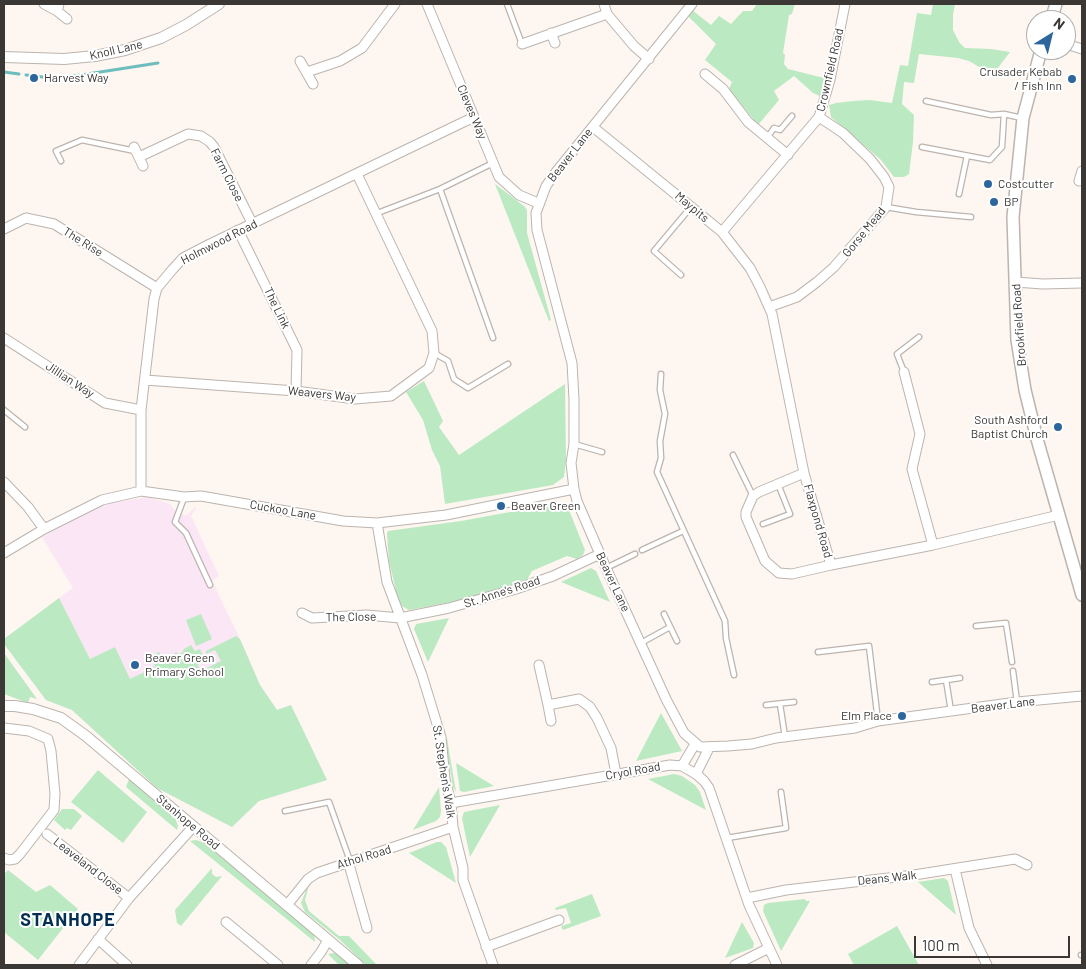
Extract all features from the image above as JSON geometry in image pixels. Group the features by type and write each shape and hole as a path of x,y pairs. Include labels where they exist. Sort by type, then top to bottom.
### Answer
{"main road":[{"name":"Brookfield Road","path":"1038,60 1023,118 1013,217 1017,340 1025,390 1037,440 1080,579 1082,595"}],"street":[{"path":"44,4 58,8 67,19"},
{"name":"Knoll Lane","path":"4,57 64,60 125,50 161,38 219,4"},
{"path":"307,72 340,61 362,48 396,4"},
{"name":"Cleves Way","path":"426,4 500,177 520,195 538,202"},
{"path":"604,4 607,14 634,46 649,59"},
{"name":"Beaver Lane","path":"692,4 546,186 538,202 536,213 537,230 572,364 574,444 571,463 574,489 583,516 606,568 666,699 684,733 695,744 700,747 709,748 752,744 785,737 854,728 878,721 1017,702 1082,696"},
{"name":"Crownfield Road","path":"722,232 820,117 830,80 845,4"},
{"path":"522,44 607,14"},
{"path":"551,33 555,43"},
{"path":"300,60 313,84"},
{"path":"705,74 723,89 748,122 788,155"},
{"name":"Holmwood Road","path":"140,491 141,410 154,299 157,288 172,270 183,258 238,230 253,225 474,117"},
{"name":"Gorse Mead","path":"769,307 797,297 817,282 834,267 880,217 886,207 888,187 884,177 870,159 843,133 820,117"},
{"name":"Maypits","path":"593,127 722,232 750,268 769,307"},
{"name":"Farm Close","path":"138,155 188,134 201,136 214,147 253,225"},
{"path":"1079,181 1082,170"},
{"path":"357,174 432,331 434,353"},
{"name":"The Rise","path":"4,229 26,218 54,224 157,288"},
{"name":"The Link","path":"238,230 297,350 296,391"},
{"path":"1015,282 1043,284 1082,283"},
{"name":"Flaxpond Road","path":"769,307 804,473 831,565 1059,515"},
{"name":"Jillian Way","path":"4,338 105,403 141,410"},
{"name":"Weavers Way","path":"144,380 296,391 355,399 391,396 429,368 434,353"},
{"path":"904,372 920,434 912,469 933,544"},
{"path":"804,473 753,496 746,512 746,517 765,561 779,573 792,574 831,565"},
{"path":"4,482 28,507 44,529"},
{"name":"Cuckoo Lane","path":"4,553 44,529 102,500 140,491 184,497 201,496 342,521 377,522 446,515 574,489"},
{"name":"St. Stephen's Walk","path":"377,522 387,582 422,674 441,737 445,778 451,803 453,827 463,868 463,880 493,965"},
{"name":"St. Anne's Road","path":"400,618 449,608 516,589 553,576 600,554"},
{"name":"The Close","path":"302,613 312,618 367,616 400,618"},
{"path":"539,665 551,722"},
{"path":"548,705 579,699 590,707 611,748 616,774"},
{"name":"Stanhope Road","path":"4,706 33,709 61,718 86,736 358,965"},
{"path":"4,728 29,731 48,739 55,794 54,810 20,854 15,859 9,860 4,858"},
{"path":"695,744 682,766 696,774 709,788 747,898 777,965"},
{"path":"696,774 709,748"},
{"name":"Cryol Road","path":"451,803 670,765 682,766"},
{"name":"Leaveland Close","path":"79,965 129,898 193,827"},
{"name":"Athol Road","path":"287,905 308,879 326,868 453,827"},
{"name":"Leaveland Close","path":"47,834 129,898"},
{"name":"Deans Walk","path":"747,898 786,890 954,869 1015,859 1027,865"},
{"path":"349,861 367,928"},
{"path":"954,869 969,928 987,965"},
{"path":"486,947 559,920"},
{"path":"226,922 278,965"},
{"path":"98,939 127,965"},
{"path":"311,965 322,952 328,940"},
{"path":"735,965 769,948"}],"lane":[{"path":"507,4 522,44"},
{"path":"926,101 991,115 1004,114 1023,118"},
{"path":"922,147 990,160 1002,147 1004,114"},
{"path":"767,138 774,128 780,130 792,116"},
{"path":"61,162 56,151 82,140 138,155"},
{"path":"959,194 967,156"},
{"path":"376,214 440,189 493,163"},
{"path":"440,189 493,338"},
{"path":"681,275 654,251 691,206"},
{"path":"886,207 971,217"},
{"path":"904,372 897,354 920,337"},
{"path":"434,353 448,361 454,379 468,388 508,364"},
{"path":"661,374 660,390 665,414 660,441 661,458 657,472 724,621 734,675"},
{"path":"4,410 25,427"},
{"path":"574,444 602,452"},
{"path":"733,455 753,496"},
{"path":"763,524 790,514 778,484"},
{"path":"184,497 175,522 186,533 210,585"},
{"path":"642,550 683,531"},
{"path":"606,568 635,554"},
{"path":"664,614 677,641"},
{"path":"976,626 1006,623 1012,662"},
{"path":"641,643 670,627"},
{"path":"818,652 869,646 878,721"},
{"path":"1013,671 1017,702"},
{"path":"932,682 960,678"},
{"path":"946,680 951,711"},
{"path":"766,705 794,702"},
{"path":"780,704 785,737"},
{"path":"726,838 786,828 781,792"},
{"path":"285,811 329,802 349,861"}],"shaded area":[{"name":"Beaver Green Primary School","path":"148,497 170,504 176,512 184,515 188,515 197,507 191,516 219,576 212,581 260,685 277,710 291,705 327,780 259,801 232,827 157,788 72,710 46,700 4,644 4,639 73,588 42,537 72,519 110,503"}],"green space":[{"path":"757,4 795,4 792,14 789,15 783,53 785,55 784,64 788,69 828,79 822,97 813,93 794,76 774,91 779,100 758,125 729,89 732,82 705,60 716,44 688,16 692,10 711,25 719,16 731,24 743,11 752,11"},
{"path":"933,4 955,4 953,30 959,42 965,48 1010,52 994,73 958,58 919,54 914,83 904,82 902,104 914,115 909,174 904,177 894,177 881,160 831,117 829,105 870,100 892,103 900,65 908,66 917,13 931,15"},
{"path":"495,184 527,210 527,233 551,320 549,321"},
{"path":"424,381 443,421 439,427 459,455 565,384 566,461 564,477 553,485 445,504 440,466 432,450 423,420 406,392"},
{"path":"559,503 567,505 585,550 583,555 577,559 567,556 532,571 527,580 472,598 409,610 402,606 398,599 389,561 388,531 461,521"},
{"path":"591,568 596,571 610,602 561,582"},
{"path":"59,598 90,659 115,647 130,679 155,667 151,656 159,652 161,657 171,658 176,652 178,654 182,653 184,649 191,645 195,651 200,649 203,656 195,660 201,671 221,661 215,650 206,654 206,651 236,636 240,639 260,685 277,710 291,705 327,780 259,801 232,827 157,788 72,710 46,700 4,644 4,639"},
{"path":"201,614 212,639 196,646 186,620"},
{"path":"449,618 428,662 414,629 416,624"},
{"path":"4,653 37,699 30,697 28,703 4,694"},
{"path":"661,713 682,751 636,761"},
{"path":"445,737 447,738 456,792 453,787"},
{"path":"456,763 494,786 464,792 460,791"},
{"path":"98,770 147,812 123,843 71,802"},
{"path":"674,774 682,776 695,785 700,792 706,810 648,779"},
{"path":"129,779 175,817 178,826 177,830 126,787"},
{"path":"439,787 440,817 436,821 413,830"},
{"path":"500,805 470,857 462,818 464,812"},
{"path":"62,809 74,809 82,816 71,830 67,828 65,830 54,820"},
{"path":"190,841 202,842 311,928 314,932 315,942"},
{"path":"441,842 446,847 456,883 409,853"},
{"path":"212,868 212,874 216,877 222,876 181,926 177,923 175,910"},
{"path":"8,870 36,892 50,885 78,909 38,960 4,932 4,874"},
{"path":"944,878 948,881 956,915 918,882"},
{"path":"307,888 305,900 309,911 339,936 349,936 377,965 366,965 340,940 305,912 301,903"},
{"path":"592,894 601,916 563,930 561,926 571,923 566,908 556,910 555,908"},
{"path":"805,899 810,901 781,951 763,911 764,905"},
{"path":"742,922 754,943 753,948 725,958"},
{"path":"897,926 919,965 854,965 848,954"},
{"path":"334,953 350,965 339,965 328,954"}],"waterway":[{"path":"26,75 51,78 158,63"},
{"path":"4,72 19,74"}],"place":[{"name":"Harvest Way","path":"34,78"},
{"name":"Crusader Kebab / Fish Inn","path":"1072,79"},
{"name":"Costcutter","path":"988,184"},
{"name":"BP","path":"994,202"},
{"name":"South Ashford Baptist Church","path":"1058,427"},
{"name":"Beaver Green","path":"501,506"},
{"name":"Beaver Green Primary School","path":"135,665"},
{"name":"Elm Place","path":"902,716"}],"district":[{"name":"STANHOPE","path":"68,920"}]}
